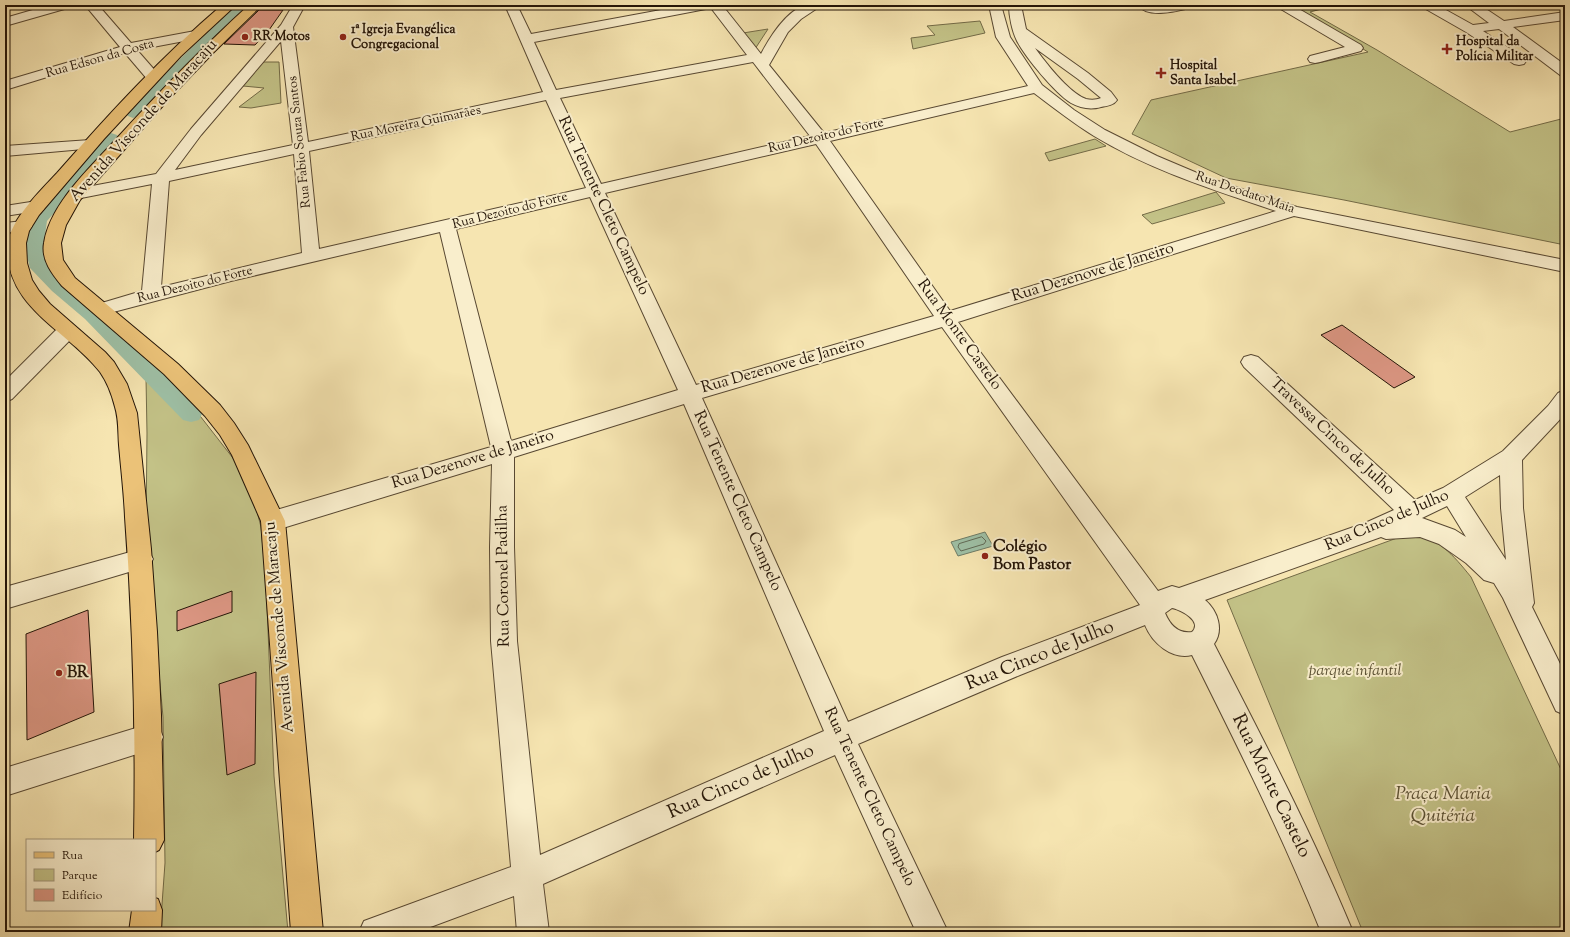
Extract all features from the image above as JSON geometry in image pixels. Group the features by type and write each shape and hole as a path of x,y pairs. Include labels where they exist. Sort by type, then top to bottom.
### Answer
{"main road":[{"name":"Avenida Visconde de Maracaju","path":"256,5 186,71 76,194 63,214 54,236 52,249 54,259 70,284 102,309 162,361 196,393 226,428 253,475 273,520 307,932"},
{"name":"Avenida Visconde de Maracaju","path":"149,839 149,737 141,559 128,413 114,377 99,358 67,331 35,300 26,287 19,275 13,237 37,206 90,145 153,77 223,7"},
{"path":"107,127 134,129"},
{"path":"146,932 147,911"}],"street":[{"path":"5,22 64,5"},
{"path":"91,5 130,48 153,77"},
{"path":"151,294 161,178 196,132 263,56 286,27 299,5"},
{"name":"Rua Tenente Cleto Campelo","path":"511,5 551,95 690,394 841,738 932,932"},
{"path":"526,39 709,5"},
{"name":"Rua Monte Castelo","path":"715,5 820,138 946,319 1153,608"},
{"path":"760,61 785,26 793,18 816,5"},
{"name":"Rua Deodato Maia","path":"995,5 1003,37 1037,88 1069,113 1100,133 1126,147 1203,181 1293,211 1565,266"},
{"path":"1015,5 1014,7 1022,32 1022,39 1045,69 1076,99 1088,104 1099,104 1110,100 1083,76 1022,32"},
{"path":"1144,5 1151,9 1158,10 1186,5"},
{"path":"1283,5 1356,48 1315,59"},
{"path":"1428,5 1471,29 1519,61"},
{"path":"1471,5 1500,24 1565,72"},
{"path":"1471,29 1565,16"},
{"name":"Rua Fabio Souza Santos","path":"286,27 302,148 311,256"},
{"name":"Rua Edson da Costa","path":"5,86 130,48 195,35"},
{"path":"263,56 291,58"},
{"name":"Rua Moreira Guimarães","path":"76,194 161,178 551,95 760,61"},
{"name":"Rua Dezoito do Forte","path":"102,309 151,294 311,256 447,226 595,190 1037,88"},
{"path":"5,151 90,145"},
{"path":"5,211 37,206"},
{"name":"Rua Dezenove de Janeiro","path":"273,520 504,452 690,394 946,319 1293,211"},
{"name":"Rua Coronel Padilha","path":"447,226 504,452 502,547 504,641 533,932"},
{"path":"5,394 67,331"},
{"name":"Travessa Cinco de Julho","path":"1251,362 1412,512"},
{"name":"Rua Cinco de Julho","path":"1180,598 1373,530 1451,494 1511,457 1562,408"},
{"path":"1511,457 1517,601"},
{"path":"1451,494 1517,601 1565,702"},
{"path":"1373,530 1421,527 1447,537 1474,556 1517,601"},
{"path":"5,598 141,559"},
{"path":"1165,598 1180,598 1195,606 1205,618 1207,625 1207,632 1199,642 1192,645 1183,645 1166,637 1155,625 1153,608 1165,598"},
{"name":"Rua Cinco de Julho","path":"375,932 527,876 841,738 1153,608"},
{"name":"Rua Monte Castelo","path":"1199,642 1288,819 1308,862 1337,932"},
{"path":"5,782 149,737"}],"green space":[{"path":"1291,5 1337,5 1310,12 1377,50 1510,132 1565,118 1565,245 1344,200 1226,178 1132,134 1151,100 1368,52"},
{"path":"980,21 985,33 913,49 911,38 935,35 927,26"},
{"path":"768,29 755,49 743,33"},
{"path":"264,62 279,62 281,103 251,108 239,107 264,88 243,86 260,64"},
{"path":"1095,139 1106,146 1049,161 1045,153"},
{"path":"1216,192 1225,203 1152,224 1142,215"},
{"path":"146,378 186,417 197,412 243,471 254,500 261,527 266,582 274,776 288,932 160,932 165,863 163,717 146,530"},
{"name":"Praça Maria Quitéria","path":"1408,534 1428,538 1444,548 1458,561 1471,577 1565,778 1565,932 1363,932 1227,600"}],"water":[{"path":"985,532 993,546 958,556 951,542"}],"building":[{"path":"259,10 283,10 269,30 255,45 224,44"},
{"path":"1342,325 1415,377 1394,388 1321,335"},
{"path":"232,591 232,612 177,631 177,611"},
{"name":"BR","path":"88,610 94,712 27,740 26,634"},
{"path":"256,672 255,764 227,775 219,684"}],"waterway":[{"path":"133,113 243,5"},
{"path":"111,138 38,220 34,249 39,268 59,287 92,314 191,414"}],"place":[{"name":"RR Motos","path":"245,37"},
{"name":"1ª Igreja Evangélica Congregacional","path":"343,37"},
{"name":"Hospital da Polícia Militar","path":"1447,49"},
{"name":"Hospital Santa Isabel","path":"1161,73"},
{"name":"Colégio Bom Pastor","path":"985,556"},
{"name":"BR","path":"59,673"}],"park label":[{"name":"parque infantil","path":"1355,671"}]}
